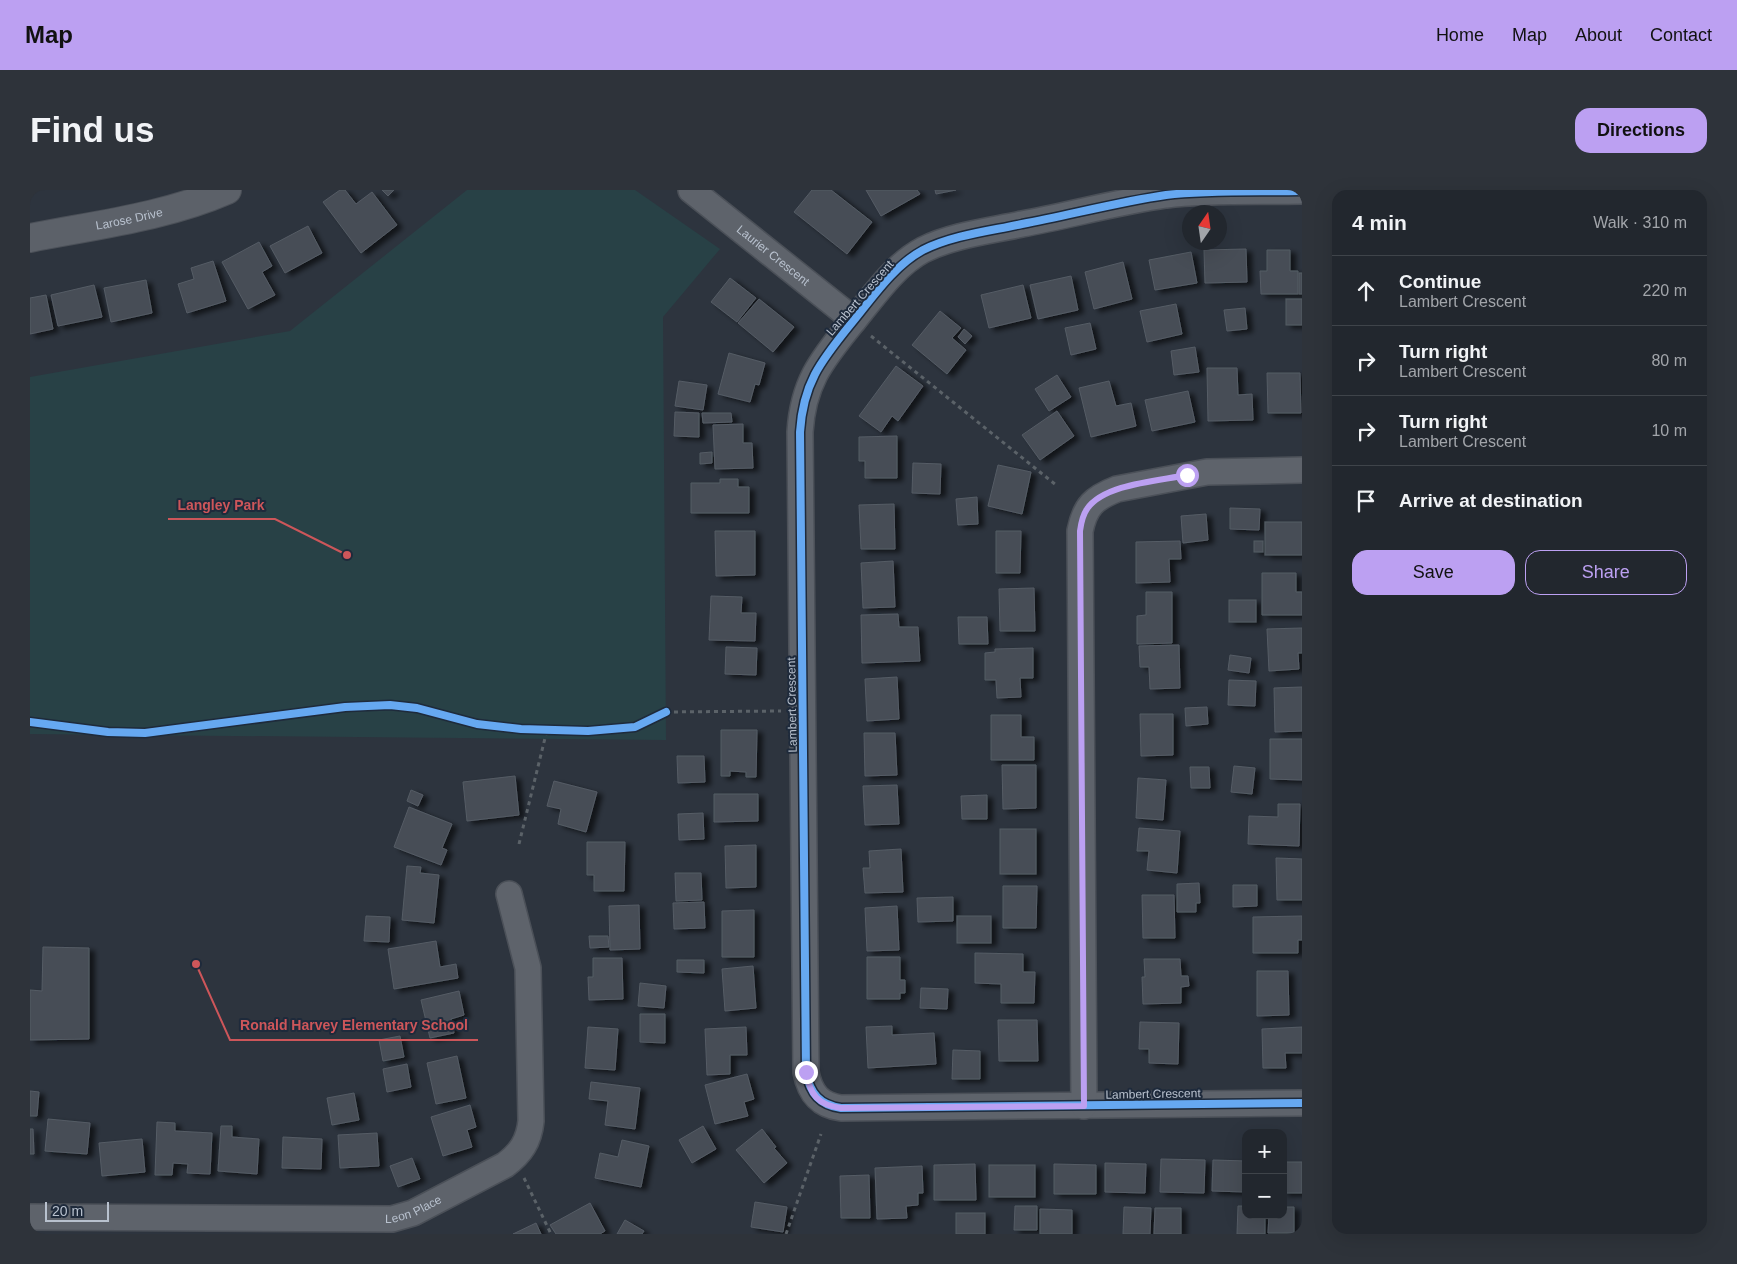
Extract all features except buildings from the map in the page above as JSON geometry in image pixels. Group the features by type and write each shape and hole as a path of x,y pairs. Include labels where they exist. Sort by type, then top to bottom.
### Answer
{"street":[{"name":"Larose Drive","path":"30,238 159,212 191,204 227,190"},
{"name":"Laurier Crescent","path":"691,190 854,321"},
{"name":"Lambert Crescent","path":"1302,191 1166,195 947,241 923,250 901,266 854,321 816,372 806,393 801,418 806,1072 811,1091 816,1098 826,1104 841,1108 1302,1103"},
{"path":"1084,1106 1080,541 1082,519 1086,510 1093,502 1103,494 1117,489 1207,472 1302,470"},
{"name":"Leon Place","path":"30,1218 392,1219 414,1213 514,1159 525,1146 530,1132 531,1121 528,968 509,894"}],"path":[{"path":"854,321 1056,486"},
{"path":"663,714 803,710"},
{"path":"519,844 551,730 538,730"},
{"path":"786,1234 821,1134"},
{"path":"514,1159 551,1234"}],"green space":[{"path":"467,190 635,190 720,249 663,317 666,740 30,734 30,377 290,331"}],"cycle path":[{"path":"1302,191 1166,195 972,234 923,250 892,274 839,338 822,362 809,387 800,432 806,1072 813,1092 827,1104 841,1108 1302,1103"},
{"path":"30,722 108,732 145,733 345,707 390,705 417,708 477,724 521,729 588,731 635,727 666,712"}],"place":[{"name":"Langley Park","path":"347,555"},
{"name":"Ronald Harvey Elementary School","path":"196,964"}],"route":[{"path":"806,1072 811,1091 816,1098 832,1107 1084,1106 1080,531 1086,510 1103,494 1117,489 1187,475"}]}
